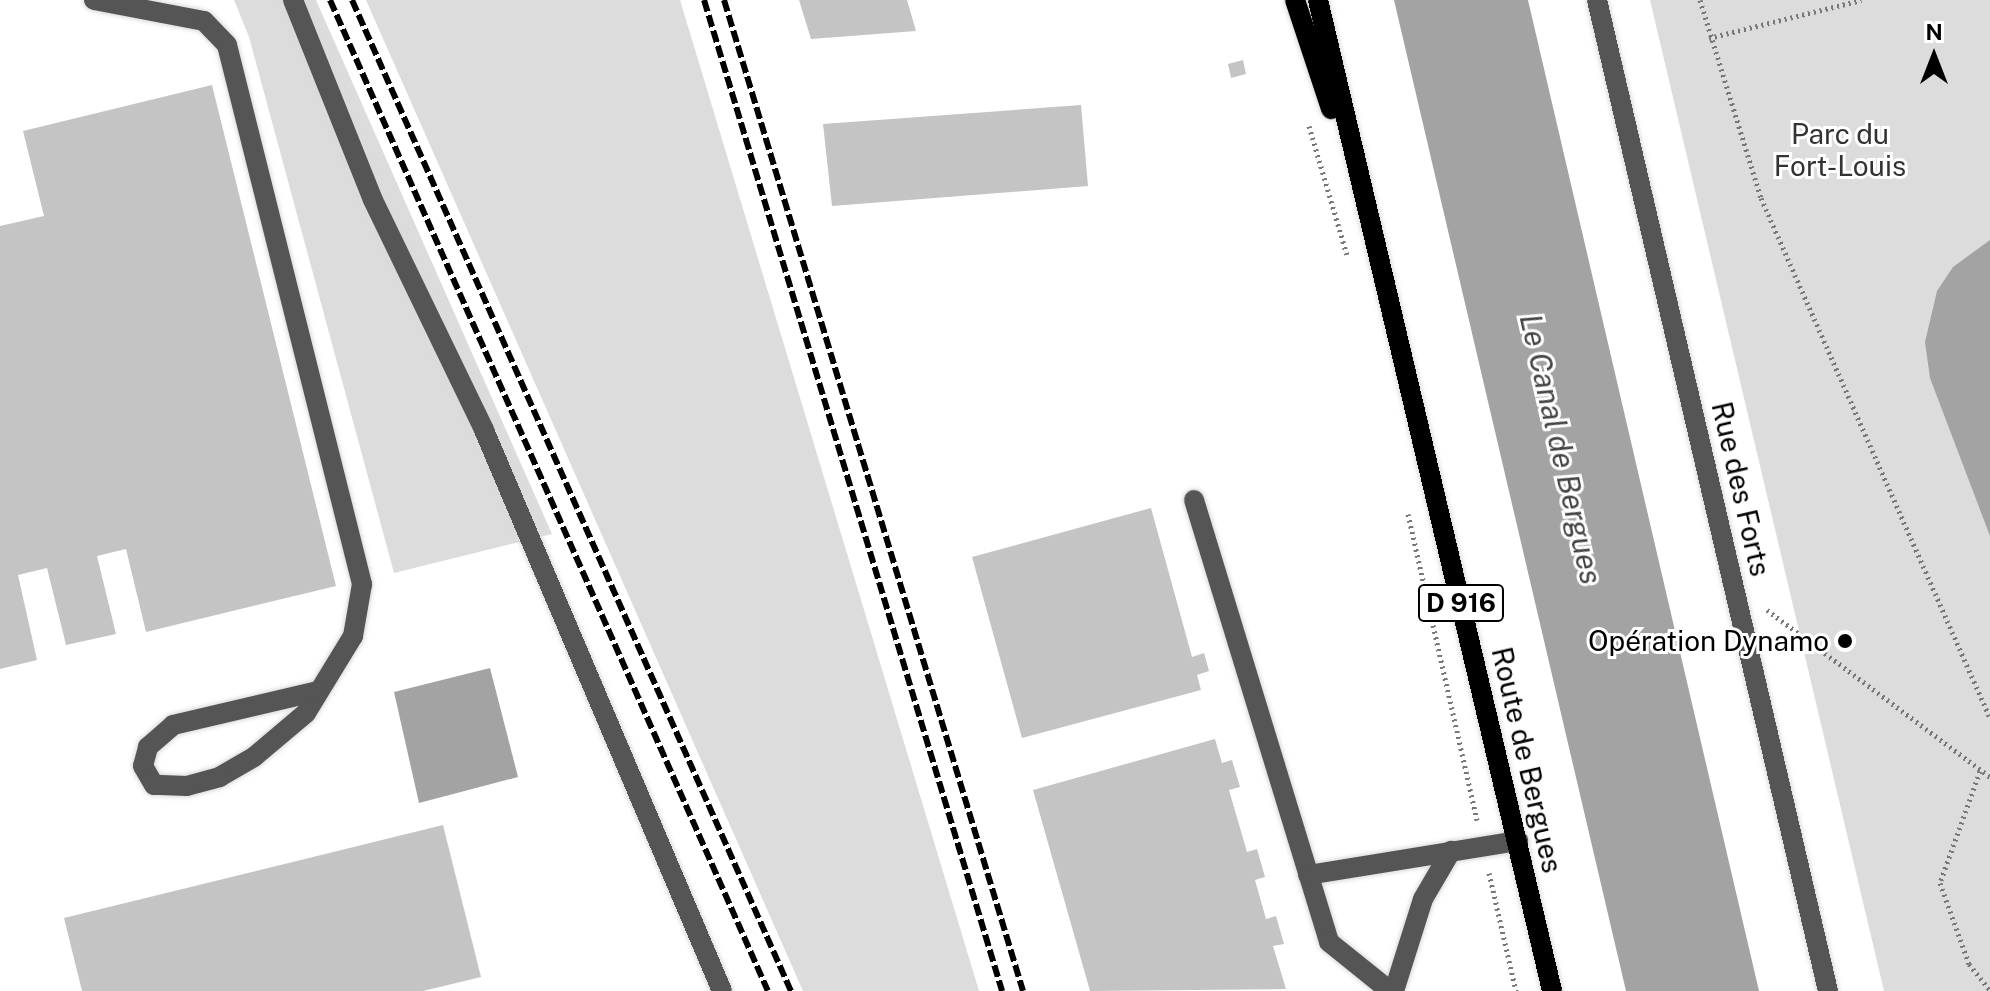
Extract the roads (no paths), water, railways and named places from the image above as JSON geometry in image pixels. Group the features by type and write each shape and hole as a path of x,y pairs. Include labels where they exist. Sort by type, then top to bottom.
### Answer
{"main road":[{"name":"Route de Bergues","path":"1295,0 1367,215"},
{"name":"Route de Bergues","path":"1318,0 1552,991"}],"street":[{"path":"94,0 204,21 227,45 362,584 353,636 318,691 296,722 220,777 187,786 154,785 143,766 148,747 173,725 318,691"},
{"path":"293,0 373,200 490,443 722,991"},
{"name":"Rue des Forts","path":"1597,0 1828,991"},
{"path":"1194,500 1329,942 1392,991 1423,899 1451,851"},
{"path":"1308,875 1518,841"}],"water":[{"name":"Le Canal de Bergues","path":"1394,0 1528,0 1759,991 1626,991"},
{"path":"1990,240 1990,536 1930,378 1925,342 1937,291 1953,267"},
{"path":"490,668 518,777 419,803 394,692"}],"railway":[{"path":"330,0 768,991"},
{"path":"352,0 791,991"},
{"path":"704,0 1002,991"},
{"path":"724,0 1023,991"}],"place":[{"name":"Opération Dynamo","path":"1845,641"}],"park label":[{"name":"Parc du Fort-Louis","path":"1840,150"}]}
